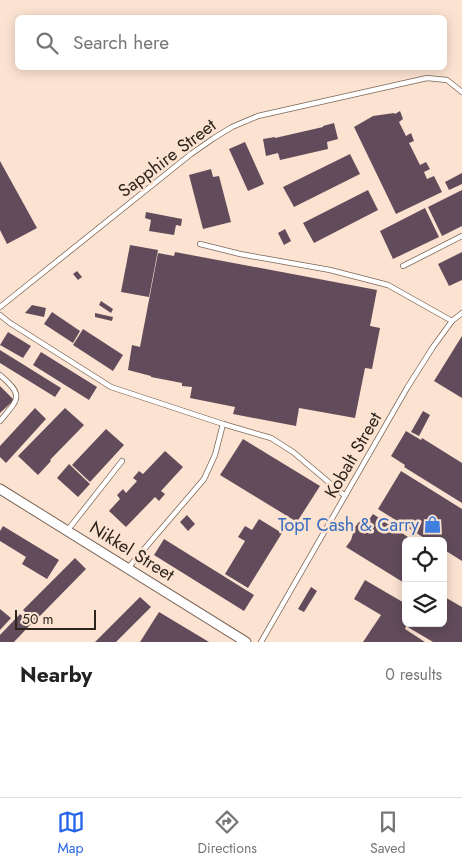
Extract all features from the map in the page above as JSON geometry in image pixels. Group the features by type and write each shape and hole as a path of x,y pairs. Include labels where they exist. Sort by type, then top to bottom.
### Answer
{"street":[{"name":"Nikkel Street","path":"0,489 246,642"}],"lane":[{"name":"Sapphire Street","path":"0,306 191,154 232,127 258,116 427,78 447,80 462,92"},
{"path":"403,266 462,236"},
{"path":"200,244 240,254 330,270 388,285 452,321"},
{"name":"Kobalt Street","path":"261,642 407,388 452,321 462,313"},
{"path":"0,315 111,387 271,438 293,452 345,496"},
{"path":"0,375 12,385 17,394 15,403 0,421"},
{"path":"128,568 204,479 215,455 223,424"},
{"path":"68,531 122,461"}],"building":[{"path":"400,111 403,119 399,122 406,136 411,133 414,141 409,143 420,165 426,162 430,169 424,172 427,179 434,176 442,192 396,214 354,127 373,116 395,114"},
{"path":"334,123 338,139 327,142 328,149 280,160 278,153 266,156 263,139 275,138"},
{"path":"245,142 264,184 248,191 229,149"},
{"path":"350,154 360,174 294,207 283,187"},
{"path":"0,161 37,228 7,244 0,230"},
{"path":"211,169 213,177 219,176 231,222 203,229 189,175"},
{"path":"462,173 462,184 449,190 445,182"},
{"path":"368,190 378,210 314,243 303,223"},
{"path":"462,190 462,226 442,236 428,207"},
{"path":"425,208 439,237 393,259 380,231"},
{"path":"146,212 182,219 181,226 176,225 174,235 149,231 151,220 145,218"},
{"path":"285,229 291,241 284,245 278,233"},
{"path":"130,245 158,250 149,297 121,292"},
{"path":"175,252 377,290 370,326 380,328 372,369 365,368 355,418 299,408 296,426 233,414 235,407 190,398 192,387 182,386 182,383 128,370 132,345 140,347 158,253 174,256"},
{"path":"462,252 462,280 449,286 438,264"},
{"path":"77,271 82,277 78,280 73,274"},
{"path":"101,301 113,309 111,313 99,305"},
{"path":"32,305 46,308 44,317 25,313"},
{"path":"52,312 80,331 73,343 44,324"},
{"path":"95,313 113,317 112,321 95,317"},
{"path":"83,329 123,355 113,371 73,345"},
{"path":"8,332 31,346 23,358 0,345"},
{"path":"462,336 462,398 434,381"},
{"path":"0,350 61,388 55,397 0,363"},
{"path":"41,352 97,387 89,400 33,365"},
{"path":"0,386 14,400 0,413"},
{"path":"35,408 46,419 6,463 0,457 0,446"},
{"path":"65,408 84,425 38,475 18,456"},
{"path":"423,411 430,415 419,436 411,432"},
{"path":"106,429 124,445 90,482 72,465"},
{"path":"406,431 421,440 422,438 462,463 462,503 404,467 405,465 391,456"},
{"path":"243,439 320,486 297,522 220,475"},
{"path":"165,451 183,467 161,491 165,494 159,501 155,497 126,527 109,511 120,499 117,495 123,489 126,493 137,481 133,478 139,471 143,474"},
{"path":"69,464 90,484 78,497 57,478"},
{"name":"TopT Cash & Carry","path":"401,471 462,509 462,561 447,552 447,537 423,537 378,509"},
{"path":"373,514 408,537 402,537 402,582 346,547 359,522 364,518 368,521"},
{"path":"187,515 195,524 188,531 180,522"},
{"path":"259,519 282,533 248,588 225,574 245,541 238,537 245,526 252,530"},
{"path":"3,526 59,560 47,579 22,564 26,557 0,541 0,531"},
{"path":"164,539 254,595 244,611 154,555"},
{"path":"75,558 86,569 35,621 23,610"},
{"path":"365,580 402,602 402,627 406,627 405,629 425,642 363,642 381,615 354,599"},
{"path":"311,587 317,591 304,612 298,609"},
{"path":"140,597 151,607 116,642 95,642"},
{"path":"447,598 462,607 462,642 433,642 408,627 447,627"},
{"path":"0,609 11,618 0,630"},
{"path":"159,612 209,642 140,642"},
{"path":"20,614 31,624 14,642 0,642 0,635"}],"place":[{"name":"TopT Cash & Carry","path":"433,525"}]}
